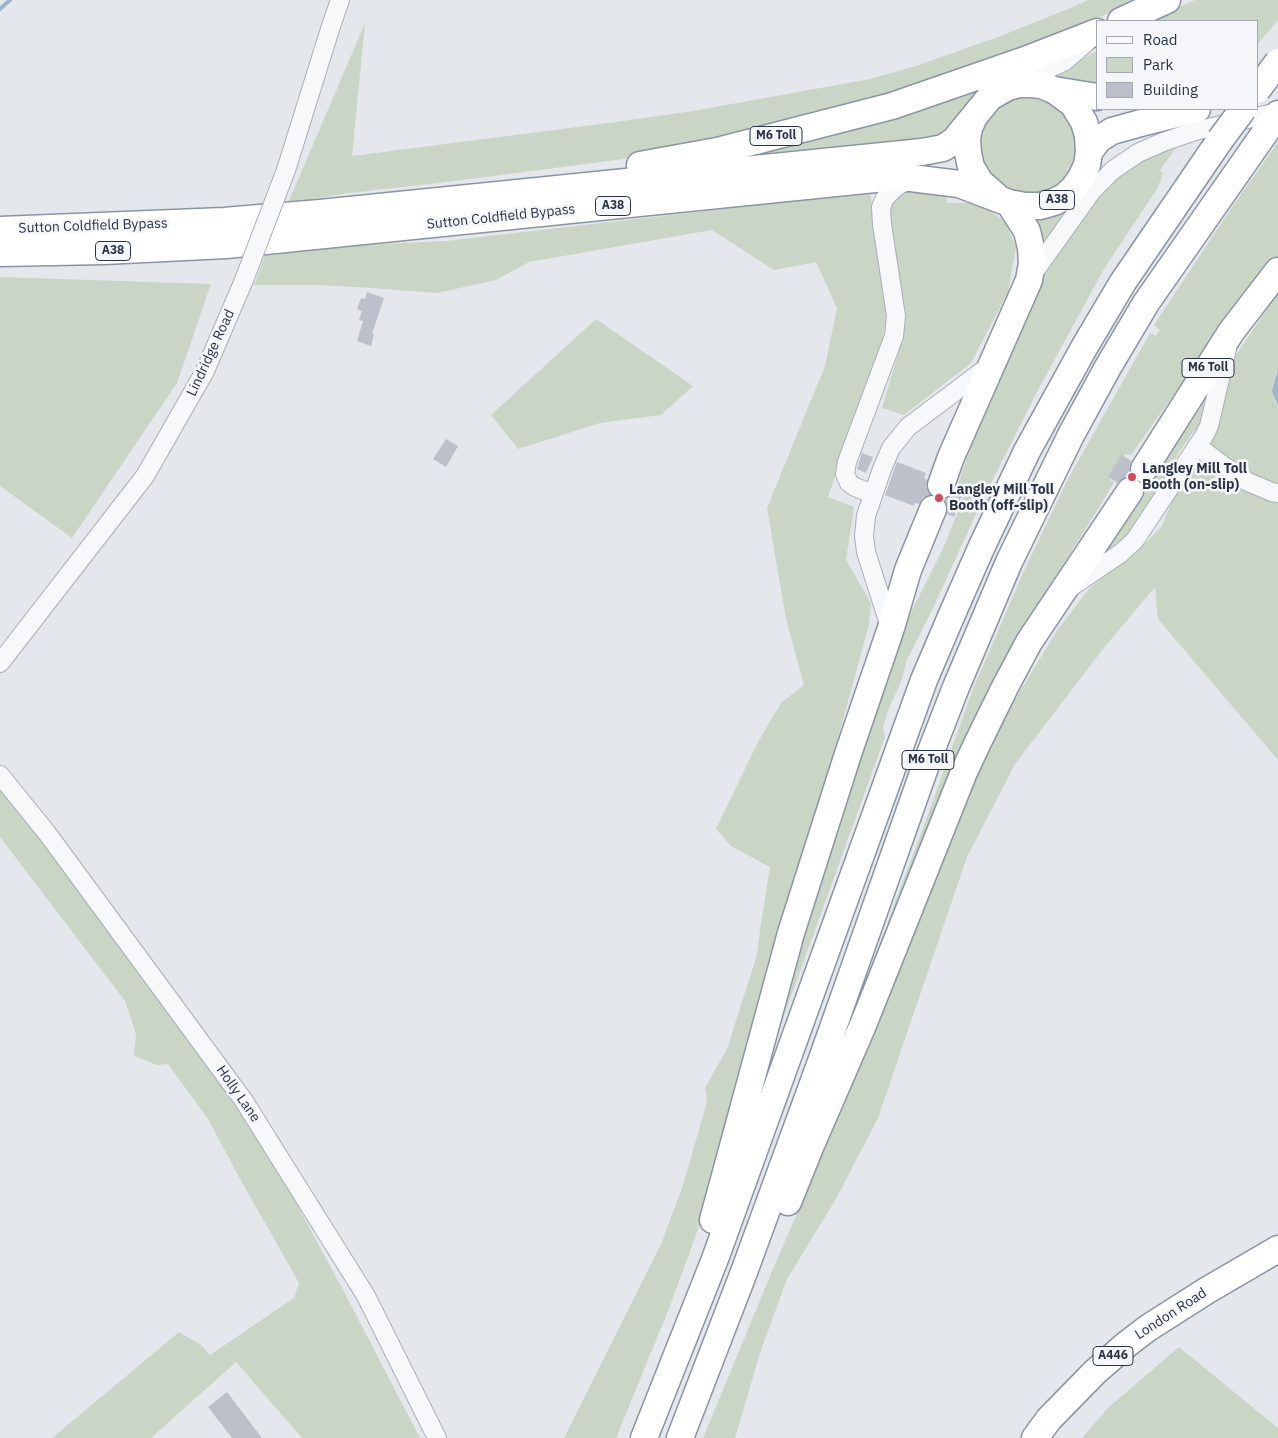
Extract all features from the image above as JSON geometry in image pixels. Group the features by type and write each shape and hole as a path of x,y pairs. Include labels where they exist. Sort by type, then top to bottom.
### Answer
{"highway":[{"path":"1124,20 1167,0"},
{"name":"M6 Toll","path":"445,200 718,151 892,106 1096,33"},
{"path":"1258,68 1278,63"},
{"path":"1258,91 1278,63"},
{"name":"Sutton Coldfield Bypass","path":"0,230 224,221 922,152 943,148 954,141 990,97 1008,87 1020,84 1041,85 1054,90 1096,97"},
{"path":"1258,92 1278,88"},
{"name":"Sutton Coldfield Bypass","path":"0,253 104,251 226,245 884,178 911,178 959,184 1004,201 1025,206 1040,206 1064,197 1073,189 1087,165 1089,152 1088,136 1084,122 1073,104 1054,90"},
{"name":"Sutton Coldfield Bypass","path":"1089,152 1099,140 1112,131 1193,110"},
{"name":"M6 Toll","path":"643,1438 715,1259 924,680 960,595 1027,452 1085,346 1124,282 1242,110"},
{"name":"Sutton Coldfield Bypass","path":"976,112 967,139 971,167 987,190 1004,201"},
{"name":"M6 Toll","path":"681,1438 822,1059 928,758 1009,562 1071,435 1146,303 1275,118"},
{"path":"941,484 1028,280 1032,264 1027,231 1004,201"},
{"name":"M6 Toll","path":"1144,469 1231,332 1278,271"},
{"name":"M6 Toll","path":"681,1438 762,1267 811,1144 863,1025 964,772 1029,642 1130,491"},
{"path":"643,1438 713,1220 791,934 848,754 891,628 908,570 933,509"},
{"name":"London Road","path":"1035,1438 1049,1419 1088,1379 1127,1344 1198,1296 1278,1249"}],"street":[{"name":"Lindridge Road","path":"0,663 145,476 204,371 244,280 286,170 340,0"},
{"path":"1008,87 1065,61 1096,34"},
{"path":"1028,280 1092,191 1114,170 1138,153 1195,131 1275,118"},
{"path":"874,494 855,488 849,483 845,474 847,462 894,336 896,316 881,207 885,198 896,187 911,178"},
{"path":"1061,593 1121,553 1135,540 1204,436 1209,426 1231,332"},
{"path":"891,628 866,552 864,536 866,516 882,468 891,448 908,426 992,364"},
{"path":"1197,446 1248,482 1272,492 1278,492"},
{"name":"Holly Lane","path":"0,775 47,833 244,1100 366,1296 437,1438"}],"green space":[{"path":"1088,0 1138,0 1055,37 921,84 631,158 349,193 288,203 365,23 352,156 693,111 870,79 916,66 998,37"},
{"path":"1195,0 1278,0 1278,20 1258,44 1258,20 1150,20"},
{"path":"1073,48 927,144 854,145 712,158"},
{"path":"1096,52 1096,87 1043,77"},
{"path":"1028,96 1047,100 1063,110 1073,126 1077,145 1073,164 1063,180 1047,190 1028,194 1009,190 993,180 983,164 979,145 983,126 993,110 1009,100"},
{"path":"1181,141 1160,170 1163,174 1157,189 1104,269 1038,390 982,501 907,660 901,682 883,727 885,737 771,1052 794,951 905,624 942,551 959,509 965,491 957,487 969,452 1045,271 1100,192 1122,173 1159,151"},
{"path":"1278,142 1278,258 1245,294 1131,455 1125,454 1110,480 1114,482 1032,614 1001,673 837,1068 973,689 1023,573 1067,481 1150,333 1156,336 1160,330 1154,325 1230,210"},
{"path":"910,190 945,195 948,203 968,203 985,207 1005,222 1016,247 1008,292 971,363 904,415 882,408 902,340 900,311 887,220 896,197"},
{"path":"870,192 888,311 880,351 828,497 854,507 846,560 871,603 869,625 818,811 791,888 779,931 708,1202 670,1306 616,1438 564,1438 662,1242 683,1185 707,1102 705,1088 727,1049 757,955 770,867 731,846 716,829 758,742 773,716 782,702 804,685 786,619 767,508 825,366 837,308 816,262 774,270 712,230 529,262 496,280 437,293 316,285 254,285 267,249 446,241"},
{"path":"1075,202 1050,238 1044,239 1041,237 1040,230 1031,215"},
{"path":"0,277 211,284 177,383 72,538 0,486"},
{"path":"1278,293 1278,369 1276,372 1275,401 1278,406 1278,760 1158,619 1155,587 1103,649 1015,764 967,857 878,1118 836,1199 787,1279 761,1350 735,1438 703,1438 883,1013 978,768 1005,716 1056,632 1089,589 1113,567 1134,555 1162,526 1177,488 1199,457 1218,468 1211,488 1225,462 1207,448 1229,375 1236,355"},
{"path":"596,319 693,386 661,415 600,423 518,449 491,415"},
{"path":"1205,401 1199,427 1193,432 1178,454 1159,491 1131,534 1103,555"},
{"path":"0,788 102,917 264,1144 420,1438 302,1438 236,1362 151,1438 52,1438 179,1332 201,1345 210,1355 294,1298 299,1283 208,1119 168,1064 157,1065 134,1056 136,1034 125,1001 0,837"},
{"path":"1179,1347 1278,1428 1278,1438 1082,1438 1109,1407"}],"water":[{"path":"1278,369 1278,406 1272,391"}],"building":[{"path":"367,292 384,298 372,334 374,334 371,346 357,341 363,321 359,320 362,311 357,309 361,298 365,299"},
{"path":"446,439 458,446 446,467 433,459"},
{"path":"862,453 873,457 866,473 857,469"},
{"path":"1122,455 1131,461 1129,469 1131,476 1123,478 1117,483 1108,476"},
{"path":"897,462 926,473 924,478 927,480 926,487 930,495 923,497 919,504 915,503 914,506 885,495"},
{"path":"955,490 963,493 954,517 947,514 948,507 944,499 951,496"},
{"path":"227,1392 262,1438 232,1438 208,1407"}],"waterway":[{"path":"0,9 10,0"}],"place":[{"name":"Langley Mill Toll Booth (on-slip)","path":"1132,477"},
{"name":"Langley Mill Toll Booth (off-slip)","path":"939,498"}]}
